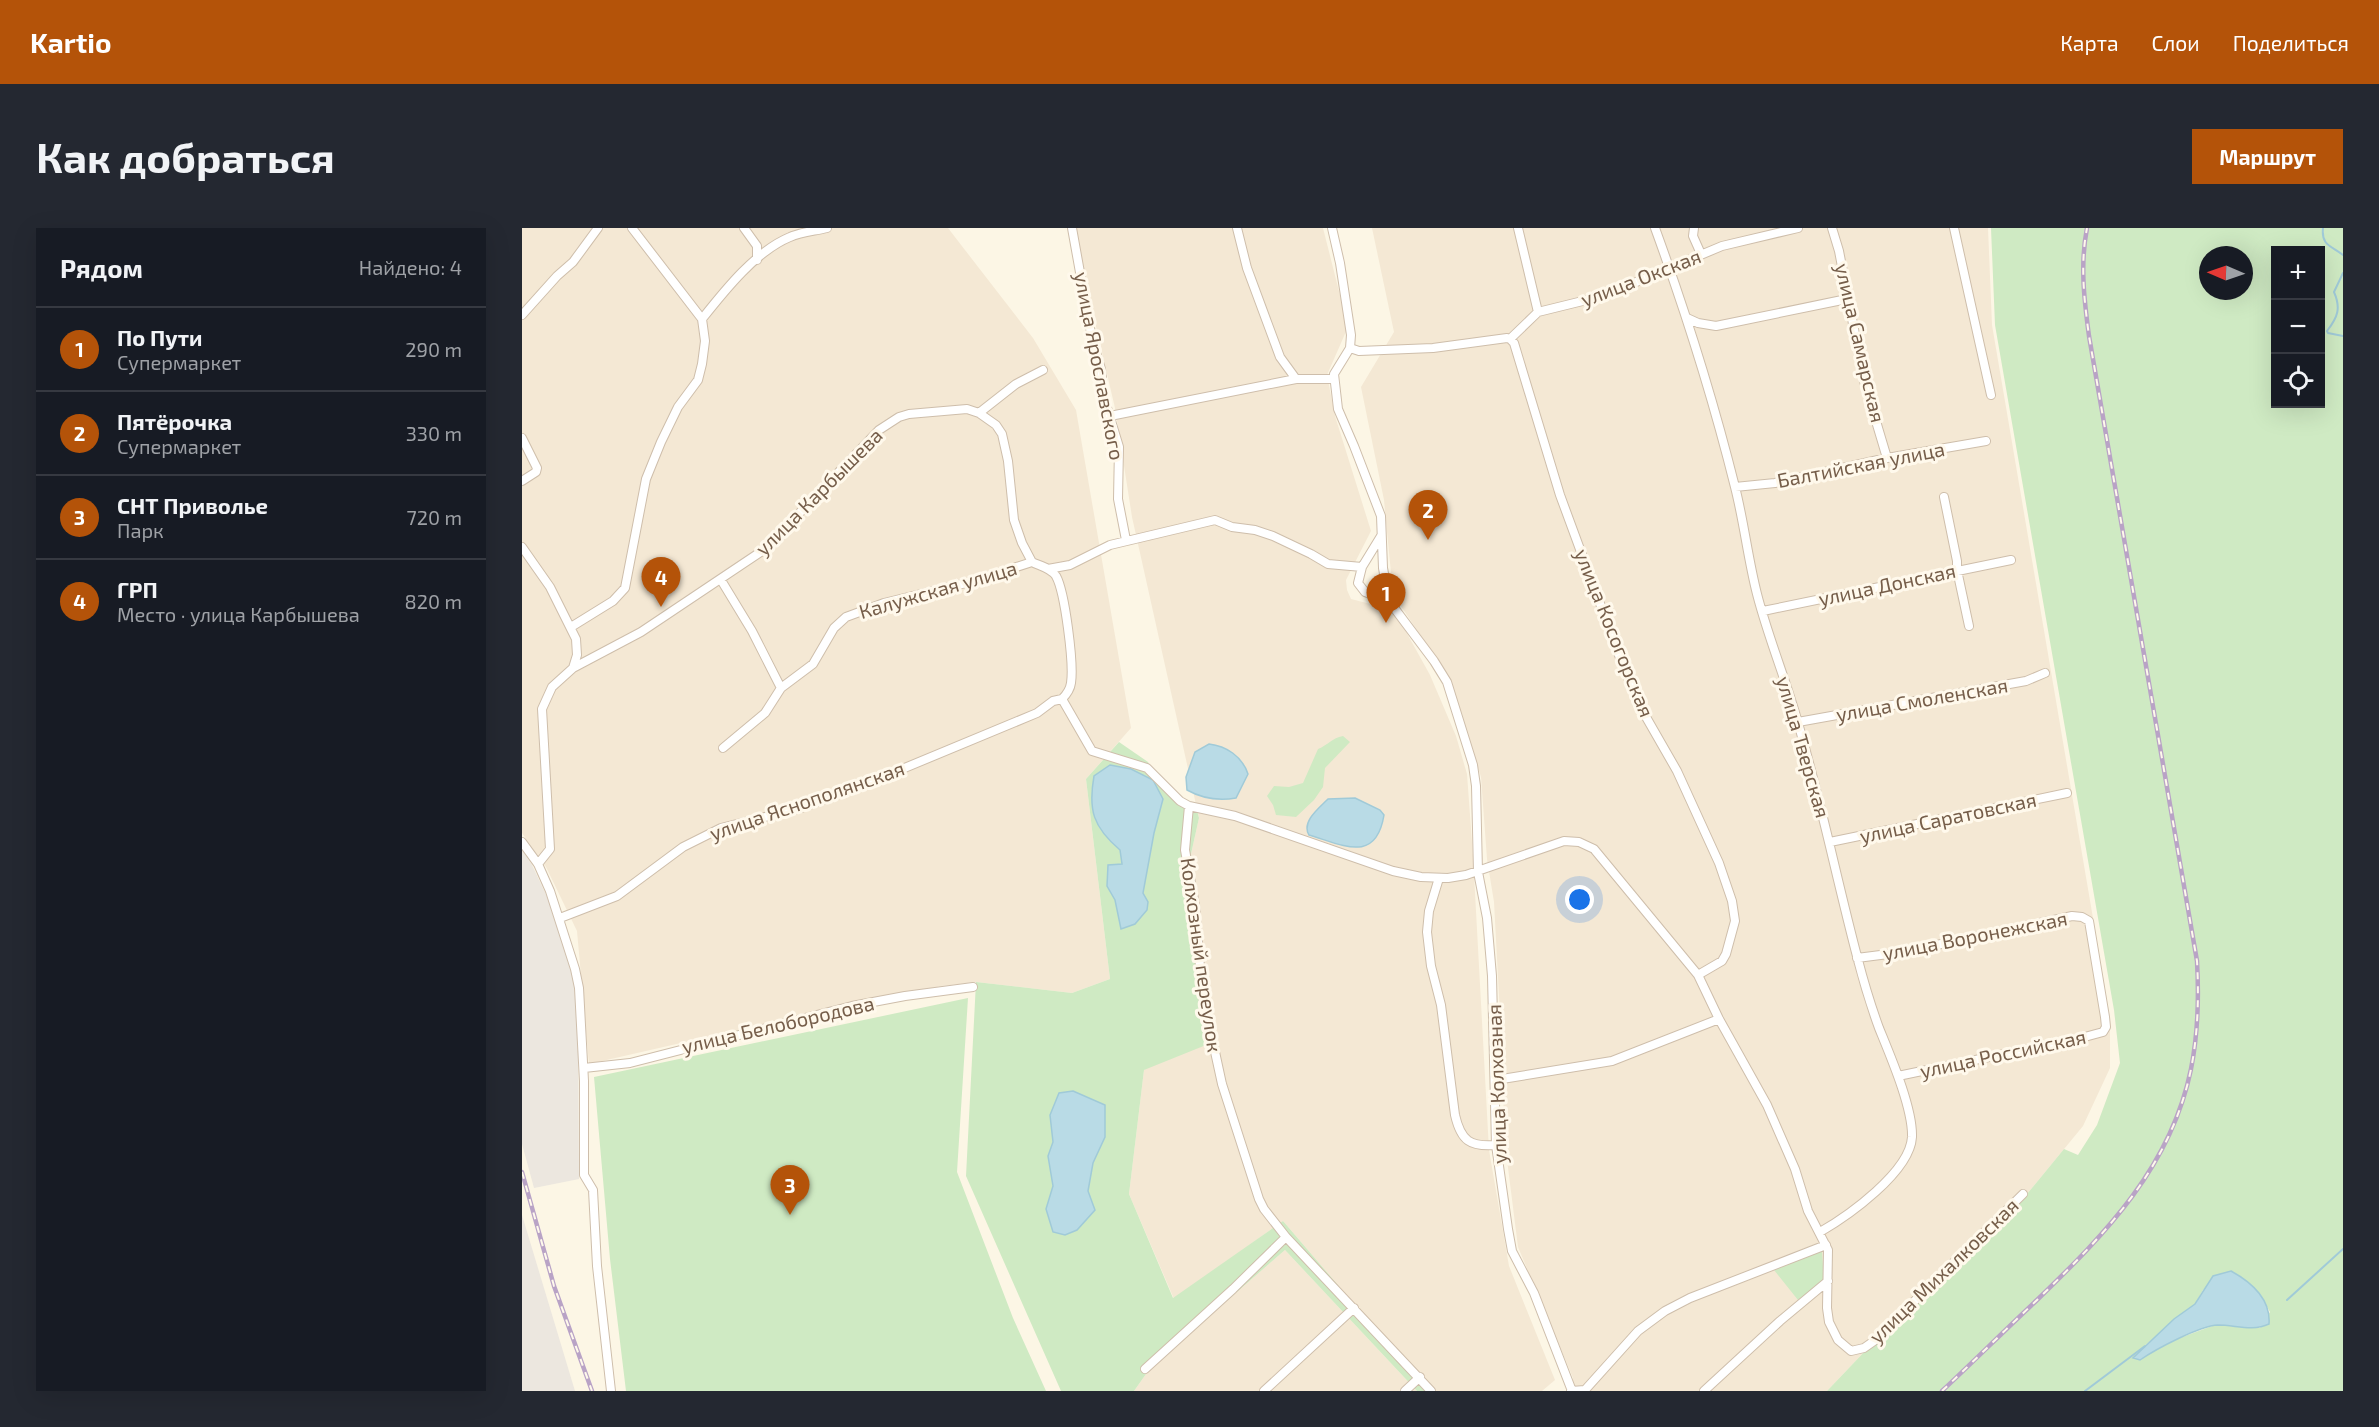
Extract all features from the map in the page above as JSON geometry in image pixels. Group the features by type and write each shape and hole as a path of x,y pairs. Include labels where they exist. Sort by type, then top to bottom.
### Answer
{"street":[{"path":"522,315 557,276 573,262 598,228"},
{"path":"571,627 613,601 624,588 632,560 646,479 678,407 692,390 700,372 705,348 702,319 632,228"},
{"path":"744,228 757,246 757,260"},
{"path":"702,319 727,287 757,260 787,238 827,228"},
{"name":"улица Ярославского","path":"1072,228 1092,339 1101,369 1102,391 1119,447 1118,499 1126,540"},
{"path":"1237,228 1253,285 1280,357 1296,379"},
{"path":"1332,228 1347,300 1350,348 1334,374 1333,380 1339,413 1378,509 1382,533 1383,568 1389,601 1359,591 1359,566 1382,533"},
{"path":"1518,228 1539,312"},
{"name":"улица Тверская","path":"1655,228 1687,318 1735,488 1757,596 1798,722 1857,958 1877,1024 1898,1076 1911,1132 1911,1140 1906,1152 1887,1178 1839,1221 1820,1232"},
{"path":"1694,228 1693,236 1701,254"},
{"name":"улица Окская","path":"1510,339 1539,312 1603,296 1722,246 1798,228"},
{"name":"улица Самарская","path":"1832,228 1839,251 1864,381 1887,458"},
{"path":"1954,228 1992,395"},
{"path":"1687,318 1698,323 1716,326 1847,299"},
{"path":"1350,348 1359,351 1433,348 1510,339"},
{"name":"улица Косогорская","path":"1510,339 1514,343 1523,371 1560,495 1623,666 1642,710 1686,791 1719,863 1732,901 1736,921 1726,954 1722,961 1698,975"},
{"path":"1043,370 1016,384 979,413 994,423 1002,434 1008,460 1014,520 1022,543 1032,562 1048,569 1057,579 1065,608 1072,680 1068,693 1062,699 1092,751 1099,755 1144,766 1154,773 1180,801 1189,806 1235,816 1393,871 1421,877 1458,877 1478,872 1554,843 1579,842 1596,851 1698,975 1719,1020 1767,1105 1795,1169 1808,1211 1820,1232"},
{"path":"1110,416 1296,379 1333,380"},
{"name":"улица Карбышева","path":"538,864 550,849 542,709 552,687 573,668 641,632 765,549 871,439 892,421 914,413 963,409 979,413"},
{"path":"522,438 537,468 536,472 522,481"},
{"name":"Балтийская улица","path":"1735,488 1775,483 1887,458 1986,441"},
{"path":"1944,497 1969,626"},
{"path":"1048,569 1070,565 1110,545 1126,540 1215,520 1273,536 1328,564 1359,566"},
{"path":"522,547 550,587 571,627 577,647 573,668"},
{"name":"улица Донская","path":"1763,611 2011,560"},
{"name":"Калужская улица","path":"723,748 765,713 781,688 813,664 834,628 851,614 884,603 970,582 1032,562"},
{"path":"721,580 752,631 781,688"},
{"name":"улица Колхозная","path":"1389,601 1447,682 1475,772 1478,872 1488,926 1494,1010 1496,1145 1512,1251 1534,1293 1572,1391"},
{"name":"улица Смоленская","path":"1798,722 2026,681 2045,673"},
{"name":"улица Яснополянская","path":"560,918 617,896 683,847 722,828 801,808 866,784 1037,713 1053,701 1062,699"},
{"name":"улица Саратовская","path":"1830,843 2067,794"},
{"name":"Колхозный переулок","path":"1189,806 1185,850 1195,905 1200,976 1213,1047 1232,1121 1259,1199 1286,1237 1431,1391"},
{"path":"522,842 538,864 560,918 579,988 584,1068 584,1175 593,1190 597,1266 611,1391"},
{"path":"1439,878 1429,911 1427,937 1442,1012 1455,1115 1461,1134 1466,1140 1485,1146 1496,1145"},
{"name":"улица Воронежская","path":"1857,958 1904,952 2072,916 2082,917 2089,923 2106,1029"},
{"name":"улица Белобородова","path":"584,1068 630,1063 852,1006 973,987"},
{"path":"1496,1080 1612,1061 1719,1020"},
{"name":"улица Российская","path":"1898,1076 2081,1038 2102,1033 2106,1029"},
{"name":"улица Михалковская","path":"1820,1232 1828,1255 1827,1313 1833,1332 1851,1351 1864,1348 1874,1341 2023,1194"},
{"path":"1145,1369 1286,1237"},
{"path":"1572,1391 1585,1390 1638,1331 1665,1311 1690,1298 1826,1245"},
{"path":"1704,1391 1780,1321 1828,1281"},
{"path":"1264,1391 1354,1308"},
{"path":"1405,1391 1420,1377"}],"shaded area":[{"path":"522,228 948,228 1033,338 1076,410 1131,728 1086,779 1110,979 1072,993 976,982 941,986 860,1002 589,1064 577,931 546,867 522,833"},
{"path":"1073,228 1323,228 1348,327 1327,375 1335,416 1371,531 1346,580 1347,590 1351,599 1394,610 1430,675 1456,736 1467,774 1489,1150 1509,1266 1555,1380 1542,1391 1425,1391 1283,1221 1174,1299 1129,1194 1144,1070 1206,990 1191,854 1199,818 1132,517 1115,408"},
{"path":"1372,228 1988,228 1992,325 2110,1018 2110,1068 2083,1126 2004,1222 1867,1349 1827,1391 1570,1391 1573,1378 1518,1247 1504,1136 1494,902 1487,859 1481,777 1448,677 1393,594 1384,500 1361,387 1394,332"},
{"path":"522,850 532,865 558,920 574,974 578,1011 579,1179 534,1188 522,1144"},
{"path":"522,1215 575,1391 522,1391"},
{"path":"1285,1250 1417,1391 1134,1391 1151,1367"}],"green space":[{"path":"1991,228 2343,228 2343,1391 1827,1391 1867,1349 2004,1222 2064,1149 2078,1155 2097,1125 2120,1063 2114,1010 1995,325","holes":["2231,1271 2254,1288 2270,1312 2260,1328 2215,1325 2166,1343 2140,1360 2143,1347 2195,1304 2203,1290"]},
{"path":"1343,736 1350,742 1325,768 1323,787 1314,800 1296,817 1276,815 1267,796 1274,786 1289,787 1303,783 1318,749"},
{"path":"1119,742 1148,762 1159,783 1178,805 1195,802 1199,818 1191,854 1206,989 1216,1041 1144,1070 1129,1194 1173,1298 1283,1221 1425,1391 1417,1391 1285,1250 1151,1367 1134,1391 1061,1391 966,1176 976,982 1072,993 1110,979 1086,779"},
{"path":"968,998 957,1172 1013,1318 1046,1391 626,1391 610,1259 594,1077"},
{"path":"1822,1251 1824,1281 1798,1300 1774,1270"}],"water":[{"path":"1209,744 1233,753 1242,762 1248,774 1236,798 1211,798 1187,790 1186,777 1195,752"},
{"path":"1110,765 1131,769 1153,780 1163,799 1143,893 1148,902 1147,910 1135,924 1121,929 1115,900 1107,886 1108,865 1122,864 1120,850 1098,825 1092,808 1094,776"},
{"path":"1355,798 1380,810 1384,815 1380,830 1374,840 1356,847 1309,835 1307,825 1309,820 1328,799"},
{"path":"1073,1091 1105,1105 1105,1137 1093,1163 1088,1191 1095,1210 1077,1230 1065,1235 1053,1232 1046,1209 1053,1186 1048,1156 1053,1142 1050,1115 1059,1093"},
{"path":"2231,1271 2246,1280 2258,1292 2267,1307 2269,1324 2250,1328 2210,1326 2178,1339 2140,1360 2133,1358 2174,1319 2195,1304 2213,1276"}],"waterway":[{"path":"2323,228 2326,242 2343,255"},
{"path":"2343,273 2334,292 2337,312 2327,331 2343,336"},
{"path":"2287,1300 2343,1249"},
{"path":"2085,1391 2145,1346"}],"railway":[{"path":"1942,1391 2063,1275 2111,1223 2132,1196 2152,1167 2168,1137 2191,1069 2195,1042 2198,1002 2197,961 2089,336 2083,268 2087,228"},
{"path":"522,1172 554,1286 592,1391"}],"place":[{"name":"Пятёрочка","path":"1428,540"},
{"name":"ГРП","path":"661,607"},
{"name":"По Пути","path":"1386,623"},
{"name":"СНТ Приволье","path":"790,1215"}]}
